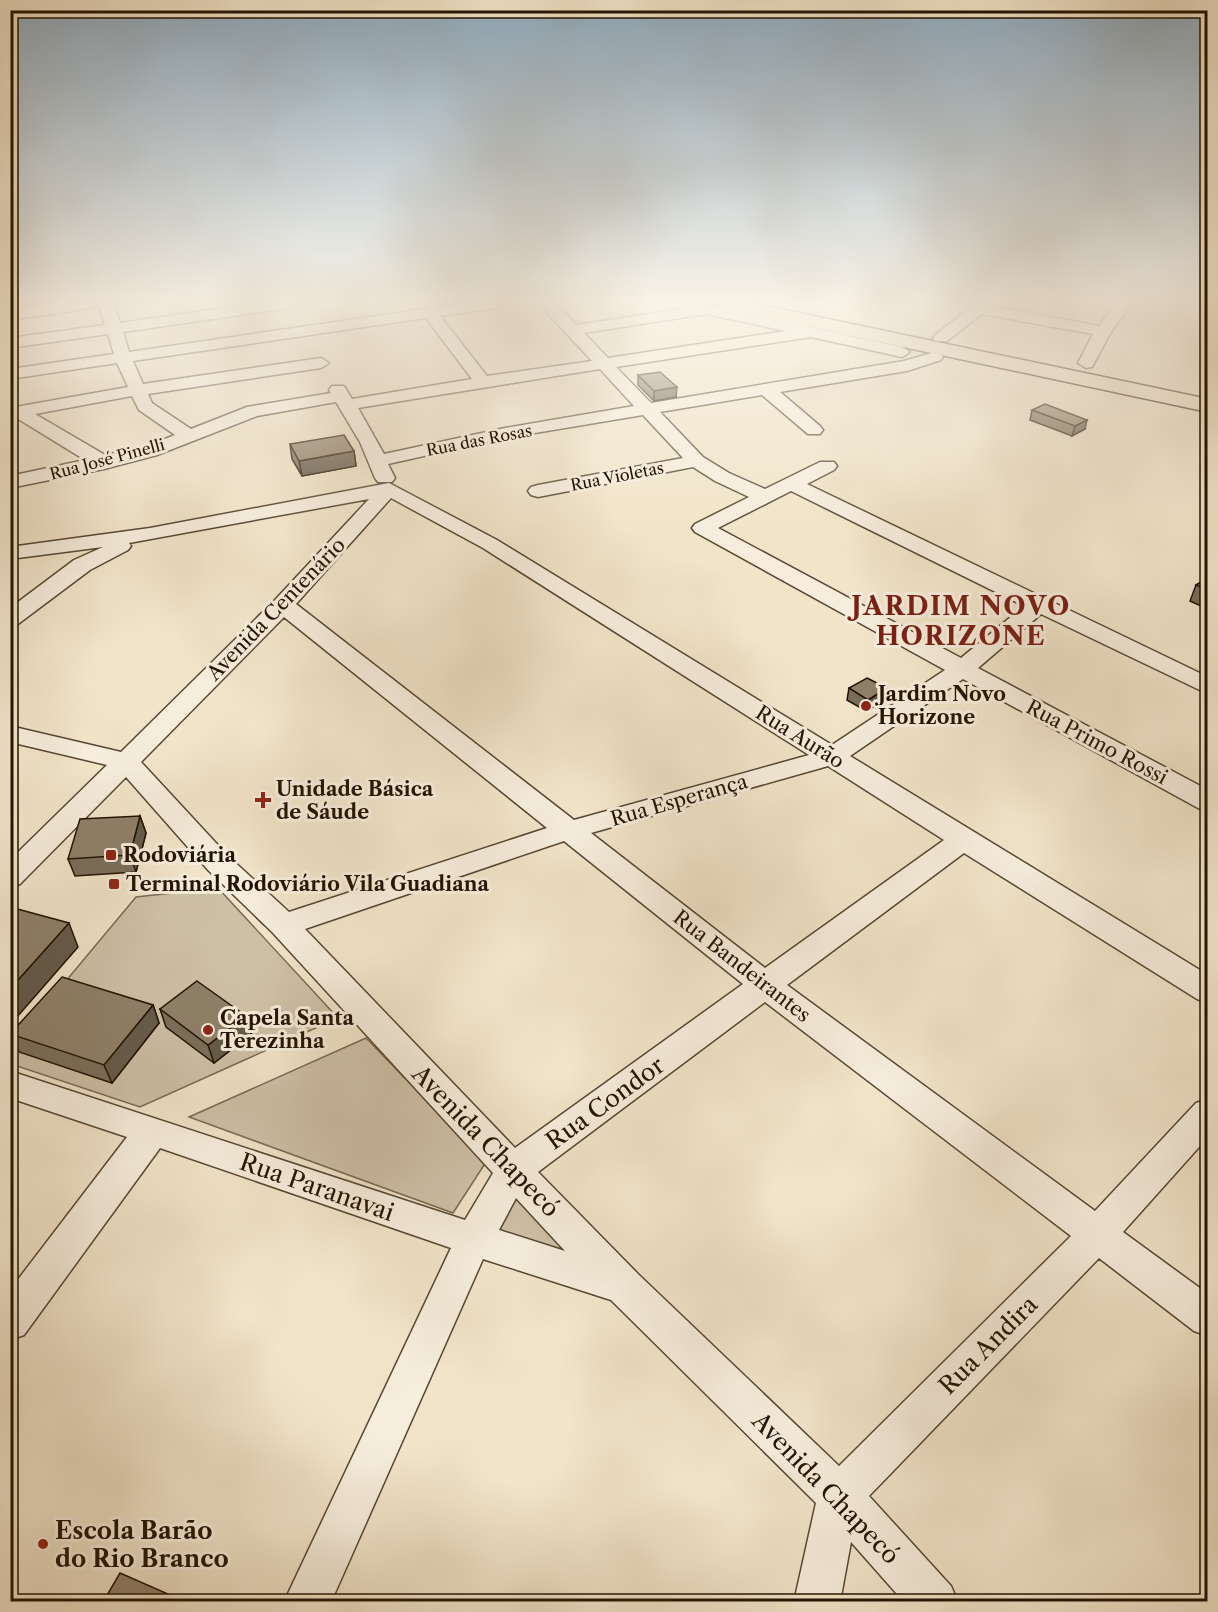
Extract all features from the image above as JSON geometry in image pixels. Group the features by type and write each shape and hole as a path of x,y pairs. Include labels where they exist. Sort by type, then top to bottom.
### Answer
{"main road":[{"path":"1072,378 1208,406"}],"street":[{"path":"132,378 151,412 188,435"},
{"path":"15,413 138,390 218,378"},
{"path":"10,553 150,534 389,489 369,442 330,378"},
{"path":"480,378 483,382"},
{"name":"Rua José Pinelli","path":"10,482 150,451 253,411 508,378"},
{"path":"617,378 696,461 722,477 766,496 827,466"},
{"name":"Rua das Rosas","path":"377,461 505,433 832,378"},
{"path":"765,389 814,430"},
{"path":"15,413 104,463"},
{"name":"Rua Violetas","path":"538,491 696,461"},
{"path":"792,484 1037,606 1208,687"},
{"name":"Avenida Centenário","path":"10,877 283,605 389,489"},
{"name":"Rua Aurão","path":"389,489 490,544 1208,991"},
{"name":"Rua Primo Rossi","path":"766,496 702,528 1208,802"},
{"path":"10,620 82,565 150,534"},
{"name":"Rua Bandeirantes","path":"283,605 765,985 1208,1318"},
{"name":"Rua Esperança","path":"284,925 569,830 831,757 962,669 1037,606"},
{"path":"10,734 126,761"},
{"name":"Avenida Chapecó","path":"126,761 218,863 284,925 374,1024 624,1287 839,1496 934,1602"},
{"name":"Rua Condor","path":"307,1602 473,1241 514,1170 965,838"},
{"name":"Rua Paranavai","path":"10,1084 153,1130 473,1241 624,1287"},
{"name":"Rua Andira","path":"839,1496 1098,1234 1208,1113"},
{"path":"10,1322 153,1130"},
{"path":"817,1602 839,1496"}],"shaded area":[{"path":"218,888 338,1018 140,1107 11,1064 11,1048 15,1042 136,897"},
{"path":"366,1038 486,1162 453,1213 189,1117"},
{"path":"508,1187 578,1258 480,1234"}],"building":[{"path":"641,378 667,378 677,387 654,391"},
{"path":"1045,404 1087,420 1075,426 1032,410"},
{"path":"344,435 354,451 299,461 290,444"},
{"path":"1208,578 1208,590 1196,585"},
{"path":"867,678 887,688 868,700 849,688"},
{"path":"140,816 130,855 68,859 80,819"},
{"path":"10,907 69,923 10,989"},
{"path":"62,977 153,1005 104,1065 10,1034"},
{"path":"197,981 246,1016 208,1045 160,1009"},
{"path":"120,1573 186,1602 103,1602"}],"place":[{"name":"Jardim Novo Horizone","path":"866,706"},
{"name":"Unidade Básica de Sáude","path":"263,800"},
{"name":"Rodoviária","path":"111,855"},
{"name":"Terminal Rodoviário Vila Guadiana","path":"114,884"},
{"name":"Capela Santa Terezinha","path":"208,1030"},
{"name":"Escola Barão do Rio Branco","path":"43,1544"}],"district":[{"name":"JARDIM NOVO HORIZONE","path":"961,621"}]}
